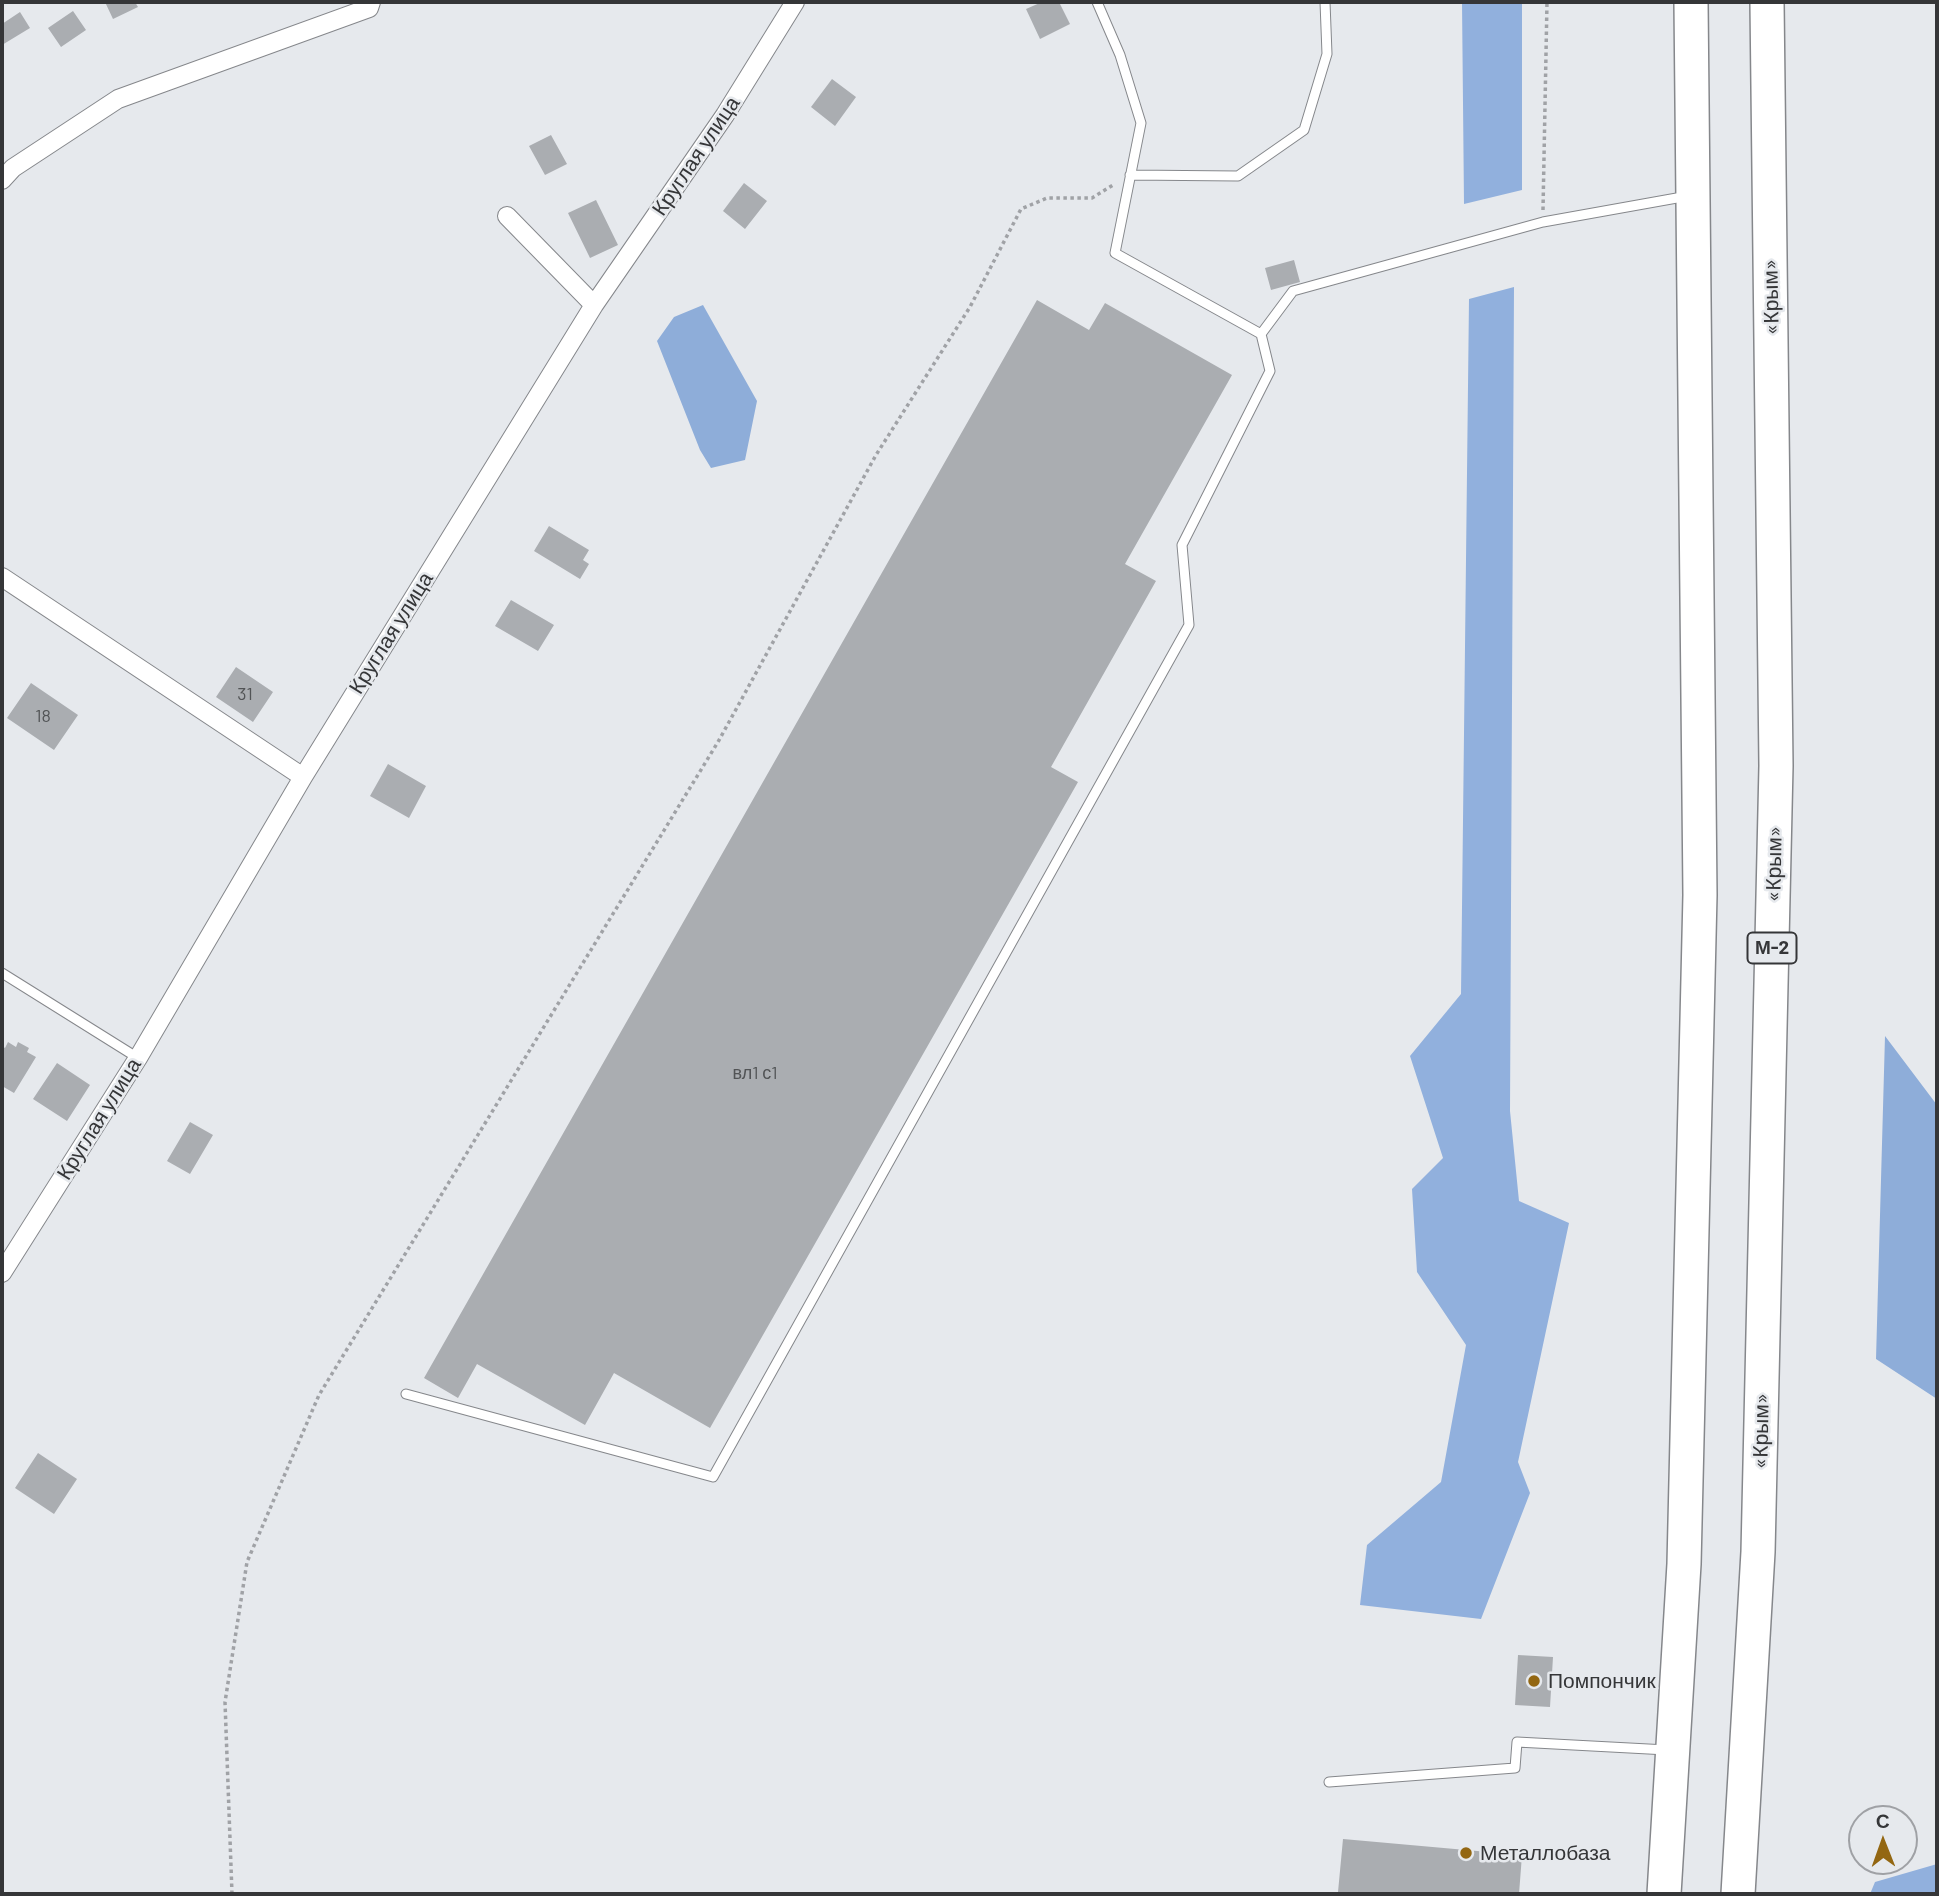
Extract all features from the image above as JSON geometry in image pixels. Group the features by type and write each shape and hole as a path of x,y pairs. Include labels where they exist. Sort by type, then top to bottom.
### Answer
{"highway":[{"path":"1664,1894 1684,1564 1700,895 1691,2"},
{"name":"«Крым»","path":"1738,1894 1758,1552 1776,766 1767,2"}],"street":[{"path":"2,180 13,168 118,99 369,8 371,2"},
{"name":"Круглая улица","path":"2,1273 138,1058 303,777 594,305 725,115 795,2"},
{"path":"507,216 594,305"},
{"path":"2,577 303,777"}],"lane":[{"path":"406,1394 713,1477 1189,625 1182,545 1270,371 1261,334 1115,253 1141,123 1120,55 1097,2"},
{"path":"1130,175 1238,176 1304,130 1327,54 1325,2"},
{"path":"1261,334 1293,290 1543,222 1693,195"},
{"path":"2,973 138,1058"},
{"path":"1329,1782 1515,1768 1517,1742 1674,1750"}],"path":[{"path":"1543,222 1548,2"},
{"path":"232,1894 225,1702 247,1562 319,1395 718,742 876,455 970,307 1021,209 1047,198 1092,198 1130,175"}],"shaded area":[{"path":"1462,2 1522,2 1522,190 1464,204"},
{"path":"1514,287 1510,1111 1519,1201 1569,1223 1518,1462 1530,1493 1481,1619 1360,1605 1367,1545 1441,1482 1466,1345 1417,1272 1412,1189 1443,1158 1410,1056 1461,994 1469,299"},
{"path":"703,305 757,401 745,460 711,468 700,450 657,341 674,317"},
{"path":"1885,1036 1937,1105 1937,1399 1876,1359"},
{"path":"1937,1864 1937,1894 1870,1894 1875,1882 1899,1875 1918,1875 1918,1870"}],"building":[{"path":"105,2 135,2 138,7 113,19"},
{"path":"1042,2 1059,2 1070,24 1040,39 1026,9"},
{"path":"73,11 86,30 61,47 48,28"},
{"path":"20,12 30,28 2,45 2,24"},
{"path":"832,79 856,97 835,126 811,107"},
{"path":"551,135 567,164 545,175 529,146"},
{"path":"744,183 767,201 745,229 723,211"},
{"path":"596,200 618,245 590,258 568,213"},
{"path":"1294,260 1300,282 1271,290 1265,268"},
{"path":"1037,300 1089,330 1105,303 1232,375 1125,564 1156,581 1051,767 1078,782 710,1428 614,1373 585,1425 477,1364 458,1398 424,1378"},
{"path":"549,526 589,550 583,560 589,564 580,579 534,551"},
{"path":"511,600 554,625 538,651 495,626"},
{"path":"236,667 273,692 253,722 216,697"},
{"path":"31,683 78,715 54,750 7,718"},
{"path":"388,764 426,786 409,818 370,796"},
{"path":"8,1042 16,1047 18,1042 29,1048 27,1052 36,1057 14,1093 2,1086 2,1046 5,1048"},
{"path":"57,1063 90,1085 67,1121 33,1099"},
{"path":"190,1122 213,1135 190,1174 167,1161"},
{"path":"38,1453 77,1479 54,1514 15,1488"},
{"name":"Помпончик","path":"1518,1655 1553,1657 1550,1707 1515,1705"},
{"path":"1343,1839 1522,1855 1519,1894 1338,1892"}],"place":[{"name":"Помпончик","path":"1534,1681"},
{"name":"Металлобаза","path":"1466,1853"}]}
